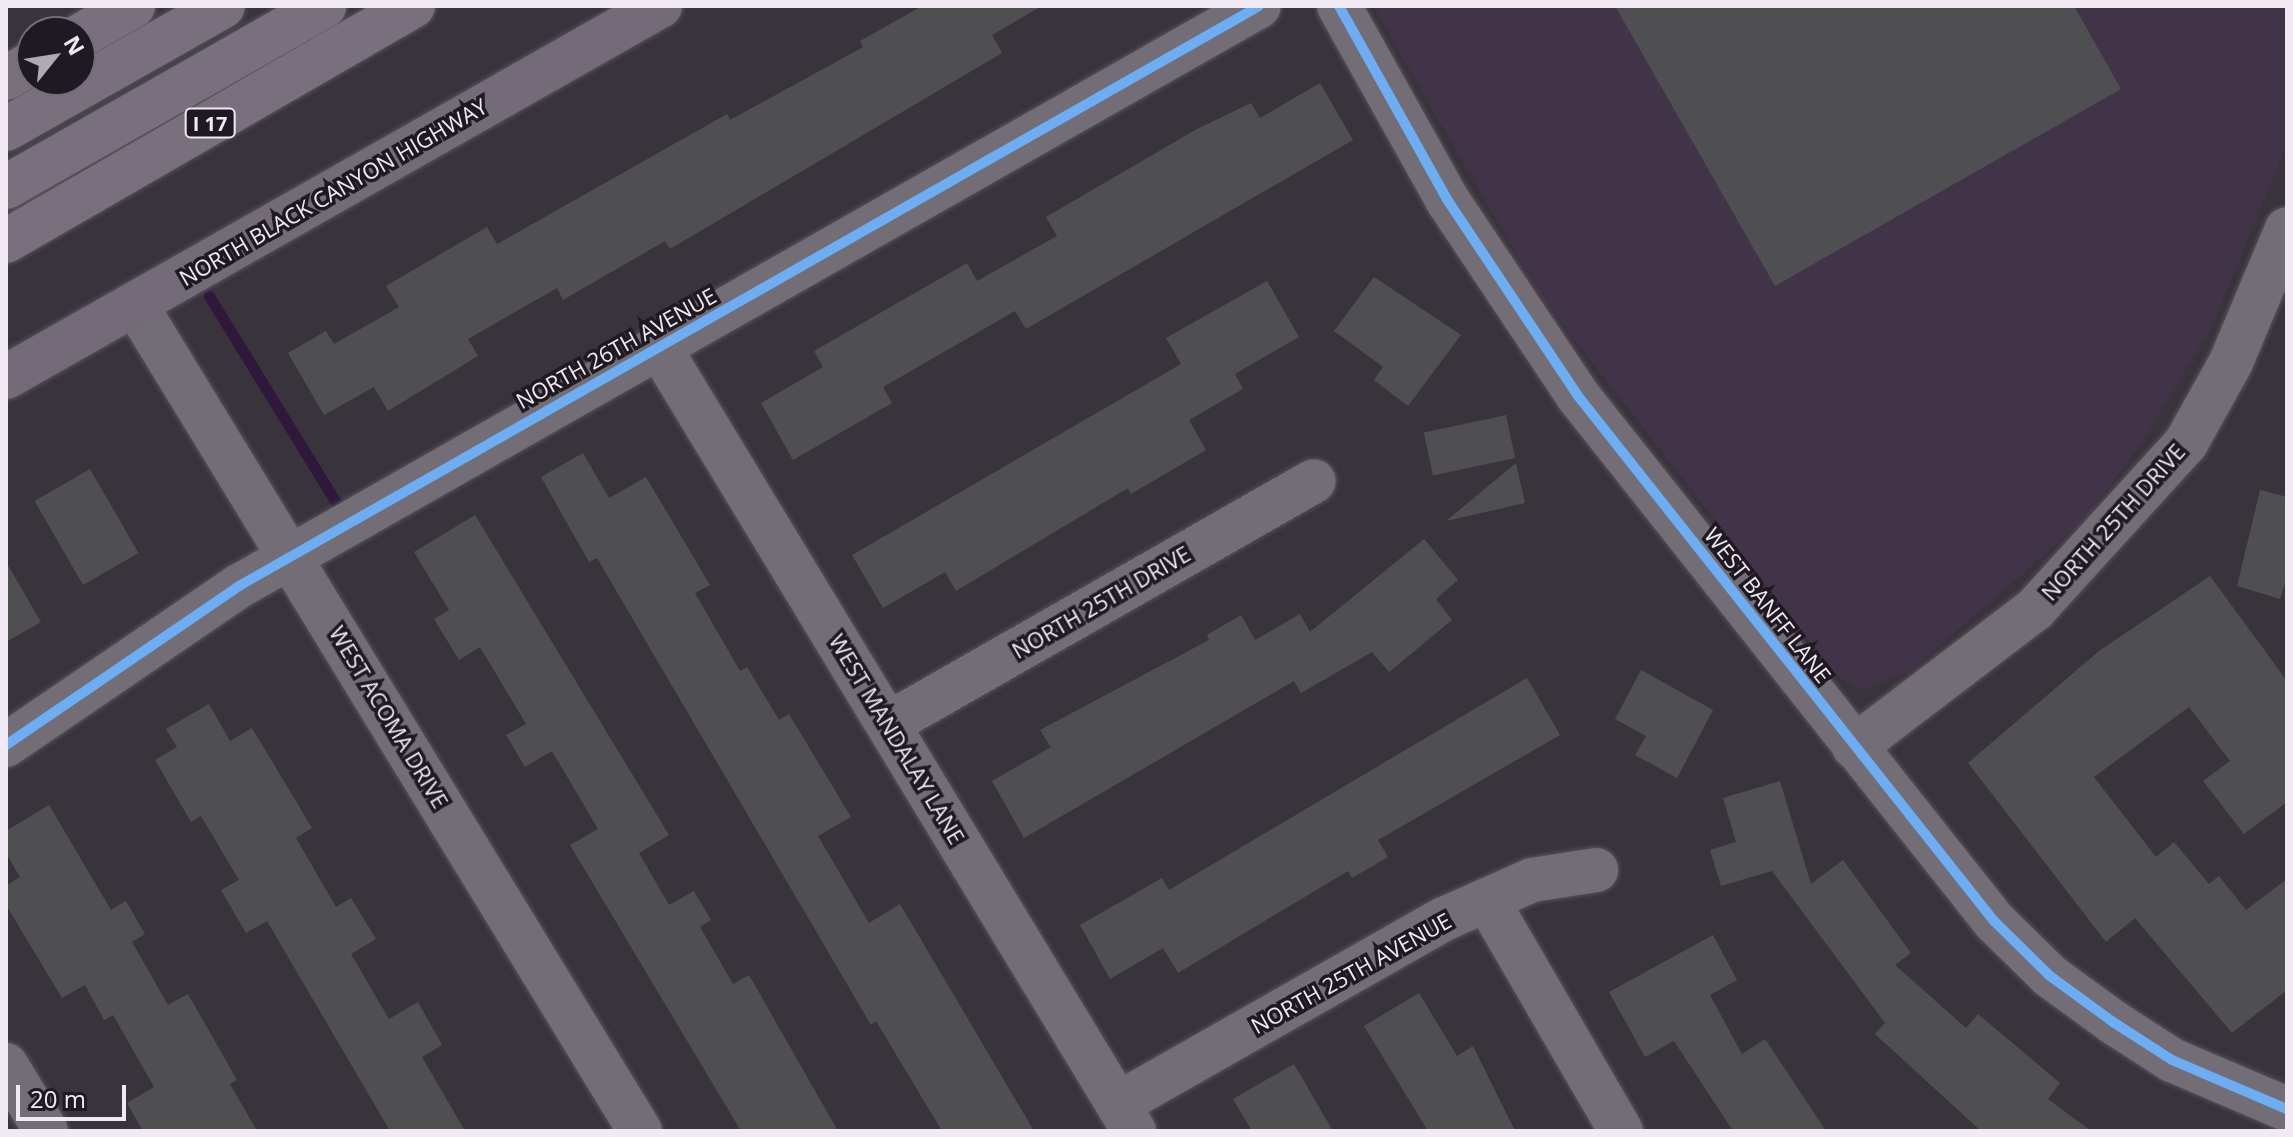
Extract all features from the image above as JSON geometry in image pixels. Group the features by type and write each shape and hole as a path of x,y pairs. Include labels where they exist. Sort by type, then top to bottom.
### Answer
{"highway":[{"path":"96,27 133,6"},
{"path":"6,129 223,6"},
{"path":"6,187 324,6"},
{"name":"I 17","path":"6,241 413,6"}],"main road":[{"name":"NORTH BLACK CANYON HIGHWAY","path":"6,377 660,6"}],"street":[{"name":"NORTH 26TH AVENUE","path":"6,745 121,660 292,556 1259,6"},
{"name":"WEST BANFF LANE","path":"1339,6 1517,310 1854,747 1994,921 2050,976 2172,1060 2287,1109"},
{"name":"NORTH 25TH DRIVE","path":"1854,747 2035,609 2176,455 2231,362 2287,229"},
{"name":"WEST ACOMA DRIVE","path":"135,304 292,556 640,1131"},
{"name":"WEST MANDALAY LANE","path":"659,347 1126,1118"},
{"name":"NORTH 25TH DRIVE","path":"888,724 1314,481"},
{"name":"NORTH 25TH AVENUE","path":"1126,1118 1487,900 1532,880 1596,870"},
{"path":"1487,900 1621,1131"},
{"path":"6,1065 46,1131"}],"shaded area":[{"path":"1373,6 2287,6 2287,144 2213,324 2147,435 2086,518 1910,672 1861,690 1836,675 1540,295"}],"building":[{"path":"922,6 1042,6 992,35 1002,53 670,249 665,241 563,300 557,288 468,339 478,356 388,411 374,387 324,415 288,353 326,331 334,344 399,307 386,286 487,227 497,244 727,114 730,120 863,47 860,41"},
{"path":"1615,6 2074,6 2121,89 1775,286"},
{"path":"1320,83 1353,140 1026,329 1015,311 883,387 892,403 793,460 761,403 823,367 814,351 967,263 977,281 1057,236 1046,217 1197,129 1251,103 1260,118"},
{"path":"1374,277 1461,335 1408,406 1374,380 1383,367 1334,331"},
{"path":"1267,281 1299,337 1235,374 1243,389 1189,420 1206,450 1131,494 1128,488 956,591 945,572 883,608 852,555 1181,364 1166,338"},
{"path":"1506,415 1515,458 1433,476 1424,432"},
{"path":"583,453 609,498 646,477 710,585 695,593 740,671 747,667 779,720 789,714 851,817 818,836 869,923 900,904 1034,1131 942,1131 876,1021 871,1025 597,558 589,562 541,477"},
{"path":"1516,463 1525,503 1446,521"},
{"path":"90,469 138,553 83,585 35,501"},
{"path":"2260,490 2287,497 2287,577 2280,599 2237,586"},
{"path":"475,515 669,835 639,853 669,905 694,891 711,920 700,927 733,984 749,975 838,1131 741,1131 570,845 598,829 552,751 525,767 506,735 526,724 480,647 459,660 434,619 449,610 414,552"},
{"path":"1424,539 1458,580 1436,599 1452,620 1389,672 1372,652 1301,693 1294,681 1024,838 992,781 1051,747 1040,730 1209,640 1207,635 1241,615 1255,640 1300,614 1310,632"},
{"path":"6,562 41,622 6,642"},
{"path":"2210,576 2287,681 2287,802 2244,834 2203,781 2230,761 2189,707 2094,777 2156,857 2174,842 2209,884 2219,876 2246,910 2287,879 2287,990 2232,1033 2135,918 2106,942 1968,763 2099,651"},
{"path":"1641,670 1713,710 1677,778 1635,755 1646,736 1615,719"},
{"path":"1527,678 1560,735 1378,840 1388,857 1352,878 1348,871 1178,973 1163,948 1110,979 1080,925 1162,878 1169,890"},
{"path":"209,704 230,741 252,728 312,828 296,838 336,907 351,898 376,939 351,954 389,1019 418,1002 442,1045 422,1057 465,1131 390,1131 267,921 246,933 221,890 239,880 201,816 191,822 155,760 177,747 166,729"},
{"path":"1780,781 1811,884 1843,860 1911,953 1895,965 1966,1028 1978,1014 2060,1083 2048,1099 2091,1131 1981,1131 1875,1034 1885,1023 1772,871 1721,886 1710,850 1736,842 1723,798"},
{"path":"49,805 111,910 126,901 145,934 132,942 168,1005 188,994 237,1080 230,1084 257,1131 143,1131 127,1103 154,1087 113,1015 104,1020 85,985 62,998 6,905 6,886 20,877 6,853 6,831"},
{"path":"1713,935 1737,980 1710,995 1742,1054 1765,1039 1826,1131 1733,1131 1674,1041 1645,1057 1609,992"},
{"path":"1419,993 1457,1056 1473,1046 1515,1131 1428,1131 1364,1026"},
{"path":"1294,1064 1333,1131 1252,1131 1233,1099"}],"waterway":[{"path":"209,296 345,517"}],"cycle path":[{"path":"6,745 239,586 1259,6"},
{"path":"1339,6 1448,201 1578,396 1994,921 2050,976 2172,1060 2287,1109"}]}
